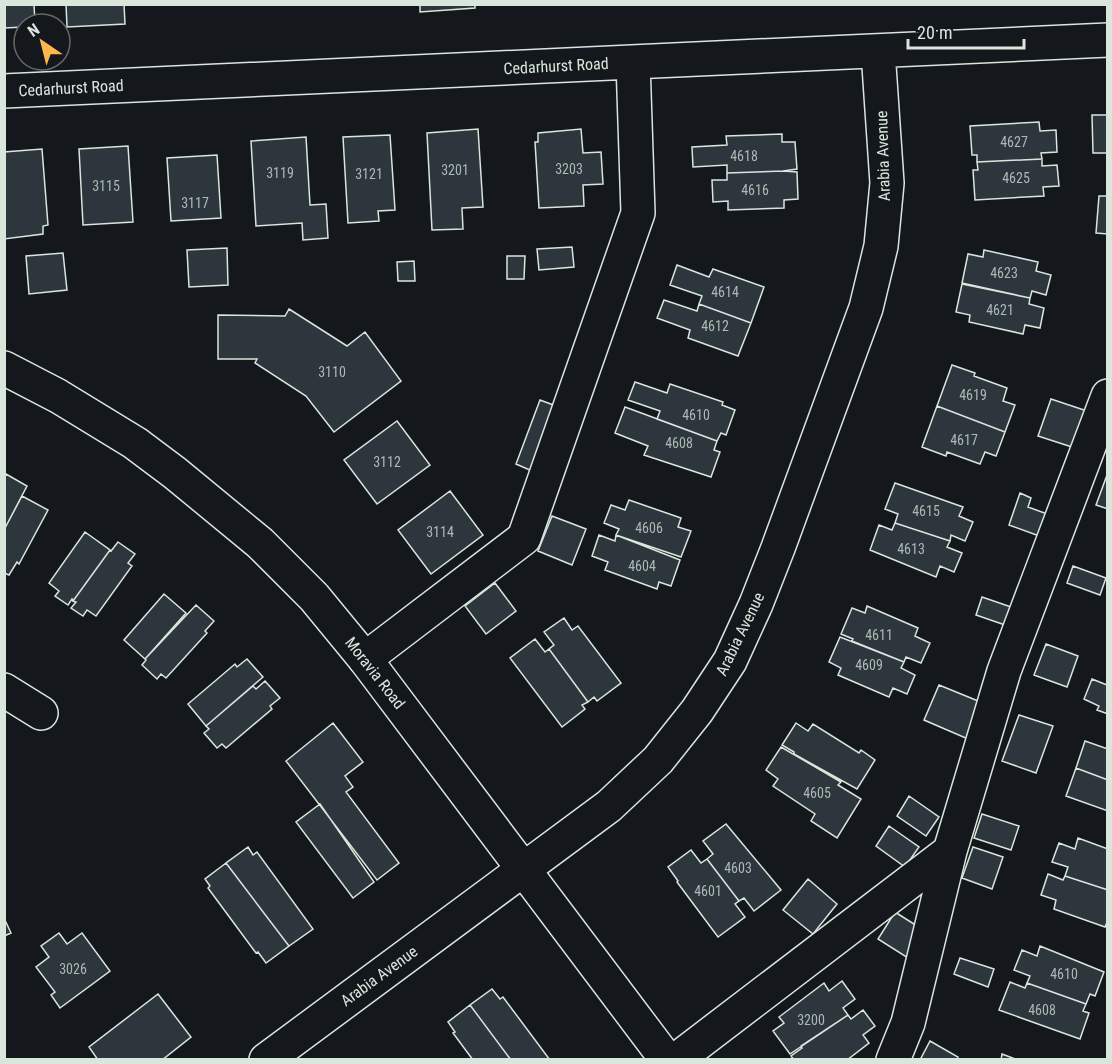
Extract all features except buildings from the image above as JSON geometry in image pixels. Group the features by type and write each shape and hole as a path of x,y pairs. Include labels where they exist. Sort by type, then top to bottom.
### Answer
{"street":[{"name":"Cedarhurst Road","path":"4,91 1107,40"},
{"name":"Arabia Avenue","path":"266,1059 609,806 658,760 697,711 730,661 756,604 866,308 881,246 887,183 878,51"},
{"path":"365,659 524,538 638,213 633,62"},
{"name":"Moravia Road","path":"4,368 58,396 135,443 260,543 314,597 365,659 667,1059"},
{"path":"893,1059 908,1023 950,851 1004,671 1107,396"},
{"path":"4,690 41,713"},
{"path":"676,1059 950,851"}]}
